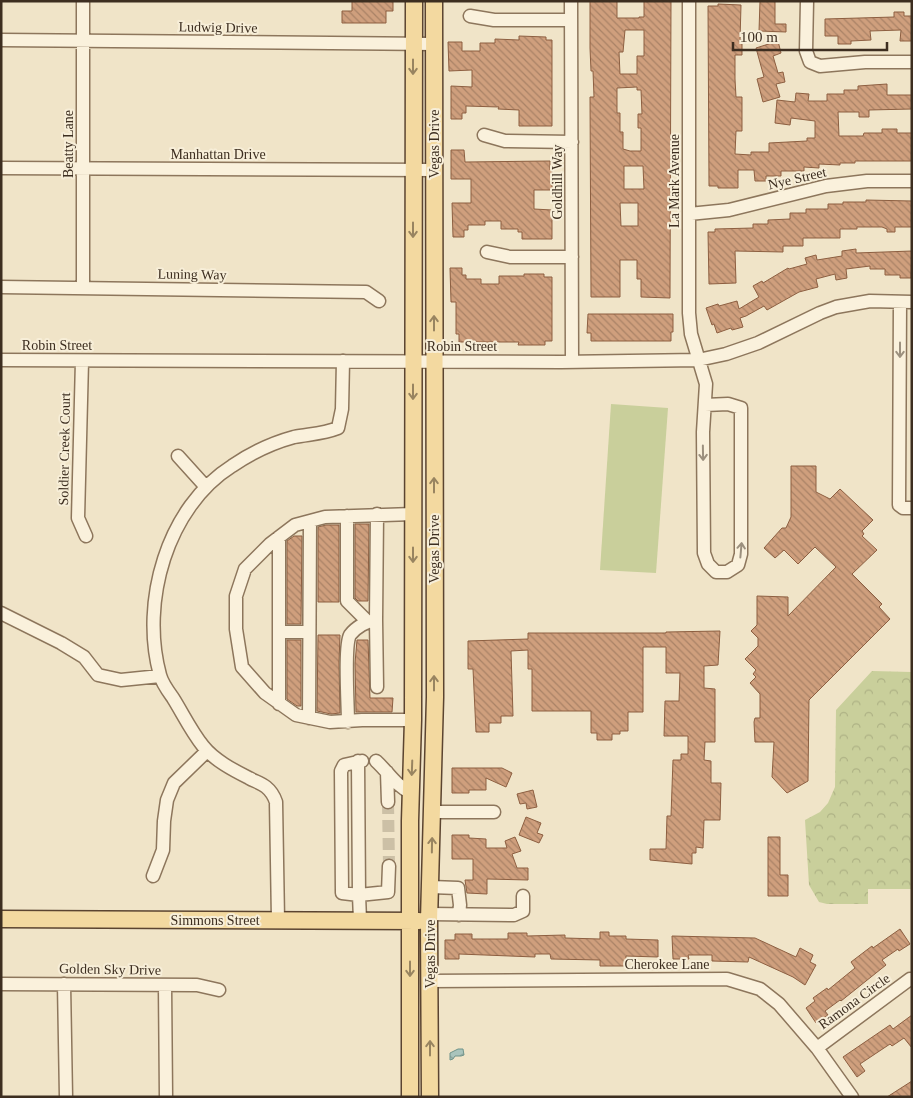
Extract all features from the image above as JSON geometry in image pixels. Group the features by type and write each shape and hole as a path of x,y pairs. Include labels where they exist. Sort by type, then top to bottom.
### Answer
{"main road":[{"name":"Vegas Drive","path":"410,1097 413,720 414,1"},
{"name":"Vegas Drive","path":"430,1097 429,918 434,610 434,1"},
{"path":"413,610 434,610"},
{"name":"Simmons Street","path":"1,919 410,920 429,918"}],"street":[{"name":"Beatty Lane","path":"83,1 83,287"},
{"name":"Goldhill Way","path":"571,1 572,362"},
{"name":"La Mark Avenue","path":"689,1 689,313 691,334 706,384 703,432 704,553 708,564 716,572 727,572 738,565 742,554 742,408 728,404 705,405"},
{"path":"807,1 806,51 810,62 820,66 865,62 912,62"},
{"path":"470,16 494,20 571,20"},
{"name":"Ludwig Drive","path":"1,40 434,44"},
{"path":"484,135 505,141 572,142"},
{"name":"Manhattan Drive","path":"1,168 434,170"},
{"name":"Nye Street","path":"689,214 729,210 826,186 867,181 912,181"},
{"path":"487,252 510,257 572,257"},
{"name":"Luning Way","path":"1,287 366,292 379,301"},
{"name":"Robin Street","path":"1,360 572,362 698,360 726,354 758,343 836,307 870,301 906,302"},
{"path":"906,302 906,479 899,505 903,508 912,508"},
{"name":"Soldier Creek Court","path":"82,360 78,518 86,536"},
{"path":"278,920 276,802 273,794 266,787 231,769 207,751 195,736 160,676 154,636 156,588 165,554 184,514 206,487 230,466 261,449 296,437 327,433 338,428 342,409 343,361"},
{"path":"178,456 206,487"},
{"path":"377,514 372,620 377,687"},
{"path":"413,514 325,517 295,525 279,537 245,569 236,596 236,629 242,667 265,693 279,704 296,715 330,722 413,720"},
{"path":"347,516 347,601 372,620"},
{"path":"309,718 310,521"},
{"path":"279,537 279,704"},
{"path":"1,613 62,643 84,657 98,675 121,680 160,676"},
{"path":"348,722 348,649 350,636 372,620"},
{"path":"279,632 309,632"},
{"path":"153,876 163,850 167,800 174,783 207,751"},
{"path":"360,761 344,765 342,771 342,893 359,896 388,892 389,866"},
{"path":"376,761 398,786 411,793"},
{"path":"387,772 388,802"},
{"path":"432,812 494,812"},
{"path":"431,887 458,888 459,915"},
{"path":"359,896 360,920"},
{"path":"429,918 459,915 514,915 523,911 523,896"},
{"name":"Cherokee Lane","path":"429,980 727,979 760,988 779,1004 817,1048 852,1097"},
{"name":"Ramona Circle","path":"817,1048 910,979"},
{"name":"Golden Sky Drive","path":"1,984 197,985 219,990"},
{"path":"64,984 66,1097"},
{"path":"165,985 166,1097"}],"green space":[{"path":"611,404 668,408 656,573 600,570"},
{"path":"872,671 912,672 912,889 868,889 868,904 827,904 819,902 809,885 805,820 820,812 828,803 835,787 836,710"}],"water":[{"path":"463,1049 464,1055 455,1056 450,1060 450,1053"}],"building":[{"path":"352,1 393,1 393,11 386,11 386,23 342,23 342,11 352,11"},
{"path":"590,1 617,1 617,18 639,18 644,17 644,1 671,1 670,298 641,297 641,279 637,279 637,260 620,260 620,297 591,297 590,97 594,97 590,48","holes":["625,30 644,30 644,56 637,56 637,74 620,74 619,52 623,52","637,87 637,90 641,90 642,114 638,114 638,128 641,128 641,151 623,149 623,132 620,132 620,113 617,113 617,88","624,166 643,166 644,189 624,189","620,203 638,203 638,226 621,226"]},
{"path":"760,1 775,1 775,24 786,24 786,32 759,31"},
{"path":"718,4 741,5 740,40 742,40 742,55 735,55 735,79 736,97 742,97 742,131 736,131 735,154 751,155 751,152 769,152 769,143 807,141 807,138 815,138 815,121 791,118 790,125 775,123 777,100 795,102 796,93 809,94 808,101 827,101 827,94 844,94 844,90 858,90 858,86 887,84 887,95 912,95 912,109 869,110 869,117 859,117 859,112 838,112 839,136 863,136 864,133 882,133 882,129 897,129 897,133 912,133 912,161 855,161 855,163 840,163 840,165 819,164 819,168 804,167 804,171 781,171 781,176 766,176 766,181 755,181 754,170 738,170 738,188 709,186 708,6 718,6"},
{"path":"894,12 904,12 904,16 912,16 912,41 900,41 901,30 870,31 871,40 851,41 851,44 838,44 838,36 825,36 825,19 894,17"},
{"path":"519,36 546,37 546,40 552,40 552,126 519,126 519,110 498,109 499,107 466,106 466,113 462,113 462,119 451,119 451,86 472,87 472,70 449,71 448,42 462,42 462,51 480,51 480,43 495,43 495,39 519,40"},
{"path":"778,41 781,53 773,56 778,73 783,72 785,82 776,84 780,97 763,102 757,79 764,77 756,48"},
{"path":"451,150 464,150 465,162 550,161 552,190 534,190 534,209 552,210 552,239 522,239 522,232 518,232 518,229 501,229 501,221 485,221 485,225 468,225 468,230 464,230 464,237 453,237 452,203 471,203 471,179 451,179"},
{"path":"866,200 912,201 912,227 895,227 895,232 887,232 887,229 882,227 840,229 840,238 803,238 803,246 783,246 783,252 735,251 736,283 709,284 708,232 715,232 715,229 753,228 753,224 768,224 768,220 790,219 790,213 806,213 806,209 828,209 828,204 866,202"},
{"path":"856,249 856,253 912,251 911,278 900,278 900,275 885,275 885,269 870,269 870,266 846,269 847,278 836,280 835,274 816,279 818,287 799,292 767,310 764,306 740,318 743,327 732,330 731,328 717,333 714,324 712,325 706,308 737,301 739,309 759,297 753,286 762,281 763,283 788,268 807,264 805,258 816,255 817,260 842,256 842,251"},
{"path":"450,268 462,268 462,275 466,275 466,279 481,279 481,284 499,284 499,276 544,274 544,277 552,277 552,341 545,341 545,345 518,345 519,342 459,342 459,334 456,334 456,302 451,302"},
{"path":"588,314 673,314 671,341 591,341 591,333 587,333"},
{"path":"791,466 816,466 816,492 830,499 840,489 873,520 862,531 864,534 862,536 877,550 852,574 882,604 879,607 890,619 809,700 808,781 787,793 772,777 774,742 755,742 754,722 755,718 760,718 760,694 750,683 756,677 753,674 756,670 745,659 758,646 758,638 751,631 757,625 757,596 788,597 788,616 836,567 815,547 798,564 784,550 775,558 764,548 782,528 786,528 791,517"},
{"path":"355,524 369,524 368,601 358,601 355,598"},
{"path":"339,525 339,602 318,602 318,527"},
{"path":"294,536 302,536 301,624 287,624 287,541"},
{"path":"720,631 718,665 704,666 704,688 715,689 715,742 705,742 704,760 711,761 711,783 721,783 720,820 704,820 703,848 696,847 696,853 692,853 692,864 650,860 650,849 666,849 667,816 671,816 673,760 681,760 681,754 688,754 688,736 664,736 665,701 679,701 680,673 666,673 666,647 643,647 643,712 628,712 628,731 612,734 612,740 597,740 597,733 591,733 591,711 532,711 532,669 528,669 528,650 511,651 513,716 501,716 501,723 489,723 489,732 476,732 473,669 468,669 468,641 528,639 528,633"},
{"path":"318,635 340,635 340,713 331,714 317,711"},
{"path":"287,640 301,640 301,706 297,706 287,699"},
{"path":"357,640 368,640 370,698 393,698 392,712 356,712 355,663"},
{"path":"452,768 502,768 512,773 506,787 486,778 486,790 452,793"},
{"path":"533,790 537,807 527,809 526,803 520,804 517,794"},
{"path":"526,817 541,823 537,833 543,835 539,843 519,835"},
{"path":"452,835 469,835 469,838 486,839 486,848 507,848 505,841 515,837 521,851 512,854 517,868 528,868 528,880 487,879 487,894 467,893 465,880 473,880 473,859 452,859"},
{"path":"768,837 780,837 780,875 788,875 788,896 768,896"},
{"path":"900,929 910,944 899,951 898,949 882,960 886,965 841,1001 825,1011 828,1015 816,1023 806,1008 815,1001 813,998 827,988 828,990 855,968 851,962 872,946 873,948"},
{"path":"600,932 609,932 609,936 626,936 626,939 658,940 658,957 626,956 626,966 600,966 600,960 551,959 550,954 535,954 535,957 459,954 459,959 445,959 445,940 455,940 455,934 472,934 472,939 508,939 508,933 527,933 527,936 565,935 565,938 600,939"},
{"path":"672,936 755,938 796,957 800,948 813,955 810,962 816,965 805,985 793,977 749,957 748,962 712,961 712,955 688,955 689,959 673,959"},
{"path":"912,1015 912,1048 904,1038 892,1046 890,1044 860,1064 865,1071 857,1077 843,1057 890,1025 893,1029"},
{"path":"912,1081 912,1097 887,1097"}],"tunnel":[{"path":"388,802 389,866"}]}
